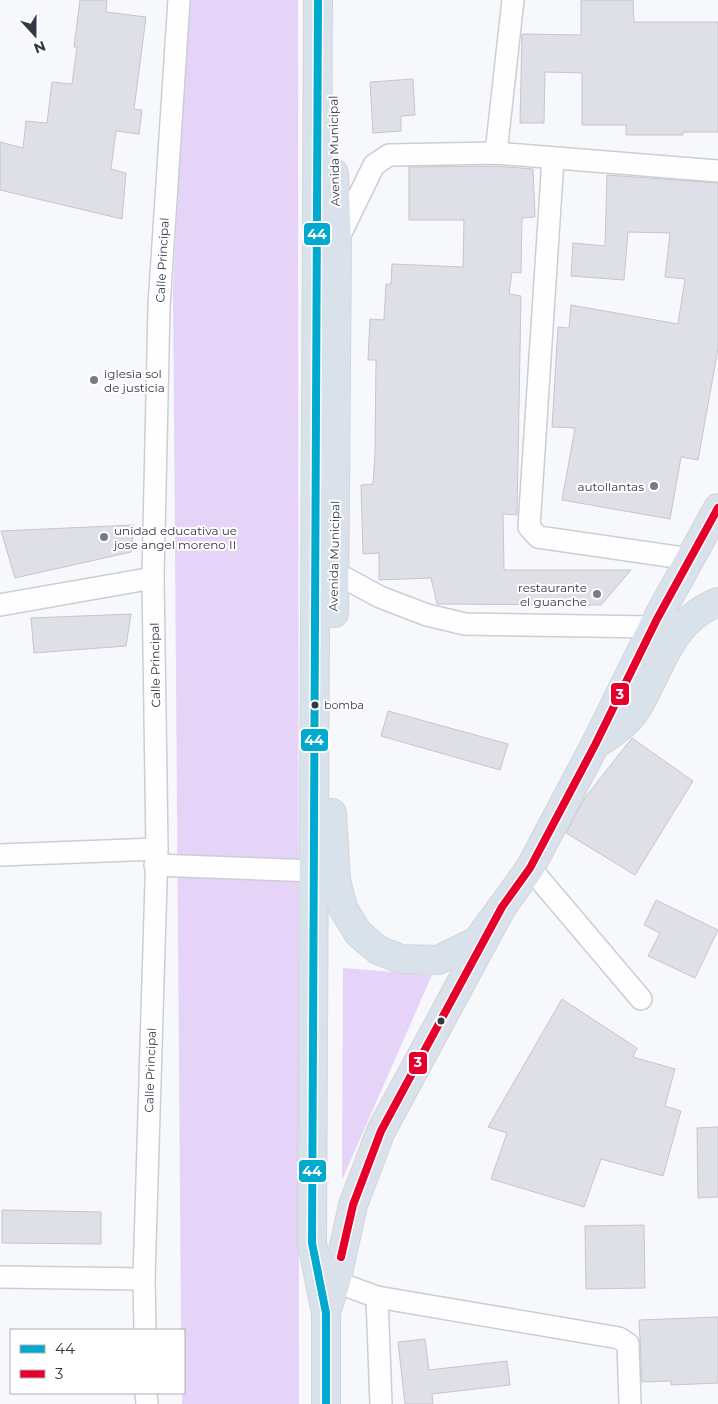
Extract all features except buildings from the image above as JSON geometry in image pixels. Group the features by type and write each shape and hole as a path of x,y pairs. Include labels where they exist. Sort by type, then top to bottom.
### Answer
{"highway":[{"name":"Avenida Municipal","path":"318,0 312,1243 326,1313 326,1404"},
{"name":"Avenida Municipal","path":"333,0 332,124 337,242 332,837 336,880 343,908 358,933 378,950 400,959 438,960 477,941 502,907"},
{"path":"326,1313 336,1282 353,1205 382,1131 502,907 530,868 595,745 653,627 718,508"},
{"path":"595,745 612,734 633,714 663,656 684,625 707,606 718,602"}],"street":[{"name":"Calle Principal","path":"145,1329 144,1279 156,857 153,578 159,306 179,0"},
{"path":"496,153 513,0"},
{"path":"337,242 374,165 389,155 496,153 718,171"},
{"path":"554,159 529,527 538,536 690,560"},
{"path":"334,572 380,597 427,615 465,624 653,627"},
{"path":"0,605 153,578"},
{"path":"0,855 156,857 314,871"},
{"path":"530,868 641,999"},
{"path":"0,1276 144,1279"},
{"path":"336,1282 378,1296 619,1338 628,1344 630,1404"},
{"path":"378,1296 381,1404"}],"shaded area":[{"path":"188,0 298,0 299,1404 182,1404 182,1394 185,1394 185,1329 181,1329 173,288"},
{"path":"343,968 432,975 342,1180"}],"transit line":[{"name":"44","path":"318,0 312,1243 326,1313 326,1404"},
{"name":"3","path":"341,1257 353,1205 381,1131 502,907 530,868 595,745 657,619 718,508"}],"place":[{"name":"iglesia sol de justicia","path":"94,380"},
{"name":"autollantas","path":"654,486"},
{"name":"unidad educativa ue jose angel moreno II","path":"104,537"},
{"name":"restaurante el guanche","path":"597,594"},
{"name":"bomba","path":"315,705"}]}
